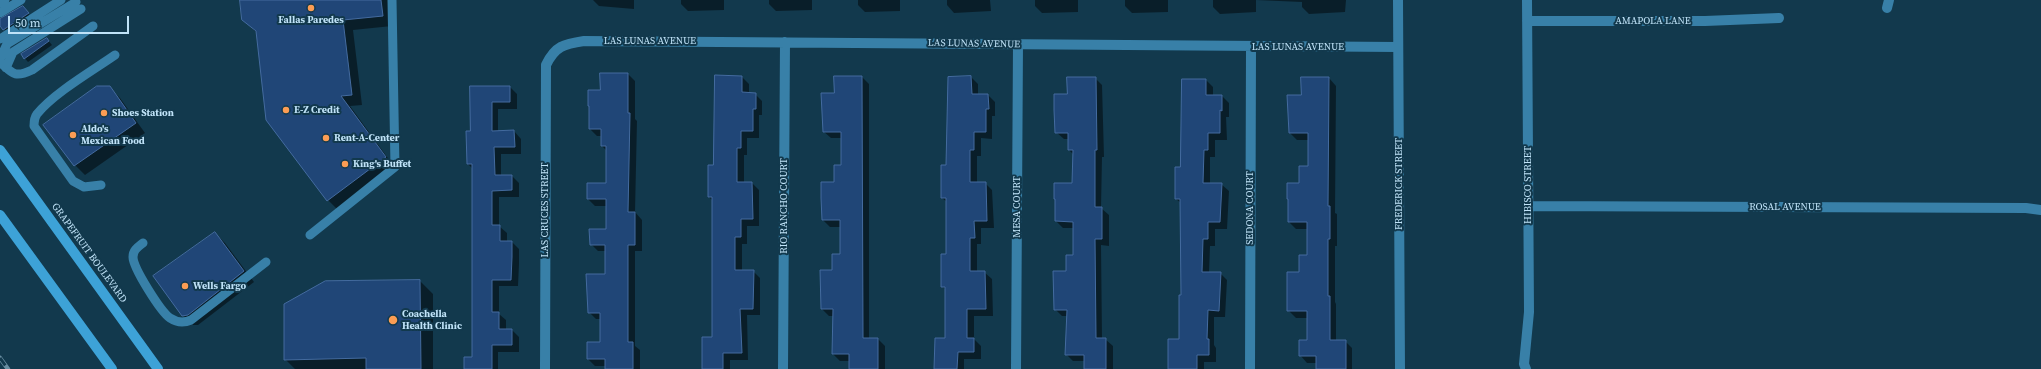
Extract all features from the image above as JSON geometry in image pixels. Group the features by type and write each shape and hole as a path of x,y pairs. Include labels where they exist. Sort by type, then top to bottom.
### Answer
{"main road":[{"name":"GRAPEFRUIT BOULEVARD","path":"0,150 158,369"},
{"path":"0,215 112,369"}],"street":[{"name":"FREDERICK STREET","path":"1398,0 1400,369"},
{"name":"HIBISCO STREET","path":"1526,369 1529,312 1527,0"},
{"name":"AMAPOLA LANE","path":"1527,21 1706,21 1779,18"},
{"name":"LAS LUNAS AVENUE","path":"552,52 567,43 584,41 1398,47"},
{"name":"RIO RANCHO COURT","path":"783,369 785,42"},
{"name":"MESA COURT","path":"1016,369 1018,44"},
{"name":"SEDONA COURT","path":"1250,369 1251,47"},
{"name":"LAS CRUCES STREET","path":"545,369 545,76 546,65 552,52"},
{"name":"ROSAL AVENUE","path":"1528,206 2026,208 2041,210"}],"lane":[{"path":"0,3 5,0"},
{"path":"0,13 21,0"},
{"path":"0,39 61,0"},
{"path":"310,235 395,167 392,0"},
{"path":"0,59 7,44 78,5 13,52 3,65 14,74 22,75 32,70 93,26"},
{"path":"101,185 84,187 73,181 34,126 34,120 36,115 59,95 115,55"},
{"path":"144,243 134,250 133,257 136,271 168,317 177,321 191,320 266,262"}],"building":[{"path":"240,0 381,0 383,16 343,20 352,95 341,96 386,157 327,201 266,120 256,31 242,20"},
{"path":"23,6 29,13 3,30 0,26 0,19"},
{"path":"47,38 49,41 24,59 21,54"},
{"path":"600,73 628,73 628,113 630,113 628,212 635,212 635,245 628,245 628,342 633,342 633,369 605,369 605,359 587,359 587,342 600,342 600,313 588,313 586,274 605,274 605,245 590,245 589,229 606,229 606,199 587,199 587,183 606,183 606,146 601,146 601,129 589,129 588,90 600,90"},
{"path":"715,75 742,76 742,92 756,93 756,109 753,109 753,131 741,131 741,148 737,148 737,182 752,182 753,219 741,219 741,237 735,237 735,270 754,270 753,309 740,309 742,353 723,353 723,369 702,369 702,337 712,337 712,197 708,197 708,165 713,165"},
{"path":"834,76 862,76 863,338 878,338 878,369 849,369 849,354 832,354 833,309 821,309 820,270 832,270 832,254 840,254 840,220 822,220 821,198 821,182 834,182 834,165 841,165 841,132 823,132 821,93 834,93"},
{"path":"971,76 972,94 988,94 989,109 986,109 986,132 974,132 974,150 970,150 970,182 986,182 987,221 974,221 975,238 970,238 970,271 985,271 986,309 967,309 967,338 974,338 974,352 958,352 957,369 934,369 935,338 945,338 945,287 941,287 941,254 946,254 946,198 941,198 941,165 946,165 948,77"},
{"path":"1067,77 1096,77 1097,150 1095,150 1095,207 1102,207 1102,239 1095,239 1096,338 1106,338 1106,369 1084,369 1084,355 1065,355 1067,310 1054,310 1053,271 1066,271 1066,255 1073,255 1073,222 1055,221 1054,199 1054,183 1072,183 1073,150 1068,150 1068,133 1055,133 1054,94 1067,94"},
{"path":"1301,77 1329,77 1328,206 1330,206 1330,239 1328,239 1328,296 1330,296 1330,340 1346,340 1346,369 1316,369 1316,356 1299,356 1299,340 1307,340 1307,311 1287,311 1287,272 1299,272 1299,255 1307,255 1307,222 1288,222 1287,199 1287,183 1299,183 1299,166 1308,166 1308,133 1289,133 1287,95 1301,95"},
{"path":"1182,79 1206,79 1206,95 1222,95 1222,111 1220,110 1220,133 1208,133 1208,150 1204,150 1203,183 1222,183 1220,222 1208,222 1208,239 1203,239 1202,272 1221,272 1219,311 1208,310 1207,339 1209,339 1209,355 1197,355 1197,369 1168,369 1168,339 1179,339 1179,295 1181,295 1180,199 1175,199 1175,167 1180,167"},
{"path":"97,86 110,86 136,123 74,166 43,125"},
{"path":"470,86 510,86 510,102 492,102 492,131 514,130 515,147 494,147 495,175 512,175 512,190 492,191 492,225 500,225 500,241 512,241 512,257 511,280 492,280 492,312 499,312 499,329 512,329 512,345 492,345 492,369 464,369 464,357 472,357 472,164 467,164 466,131 470,131"},
{"path":"215,232 244,271 188,315 182,316 153,276"},
{"path":"420,280 421,369 366,369 366,358 284,360 284,304 325,281"}],"railway":[{"path":"0,358 8,369"}],"place":[{"name":"Fallas Paredes","path":"311,8"},
{"name":"E-Z Credit","path":"286,110"},
{"name":"Shoes Station","path":"104,113"},
{"name":"Aldo's Mexican Food","path":"73,135"},
{"name":"Rent-A-Center","path":"326,138"},
{"name":"King's Buffet","path":"345,164"},
{"name":"Wells Fargo","path":"185,286"},
{"name":"Coachella Health Clinic","path":"393,320"}]}
